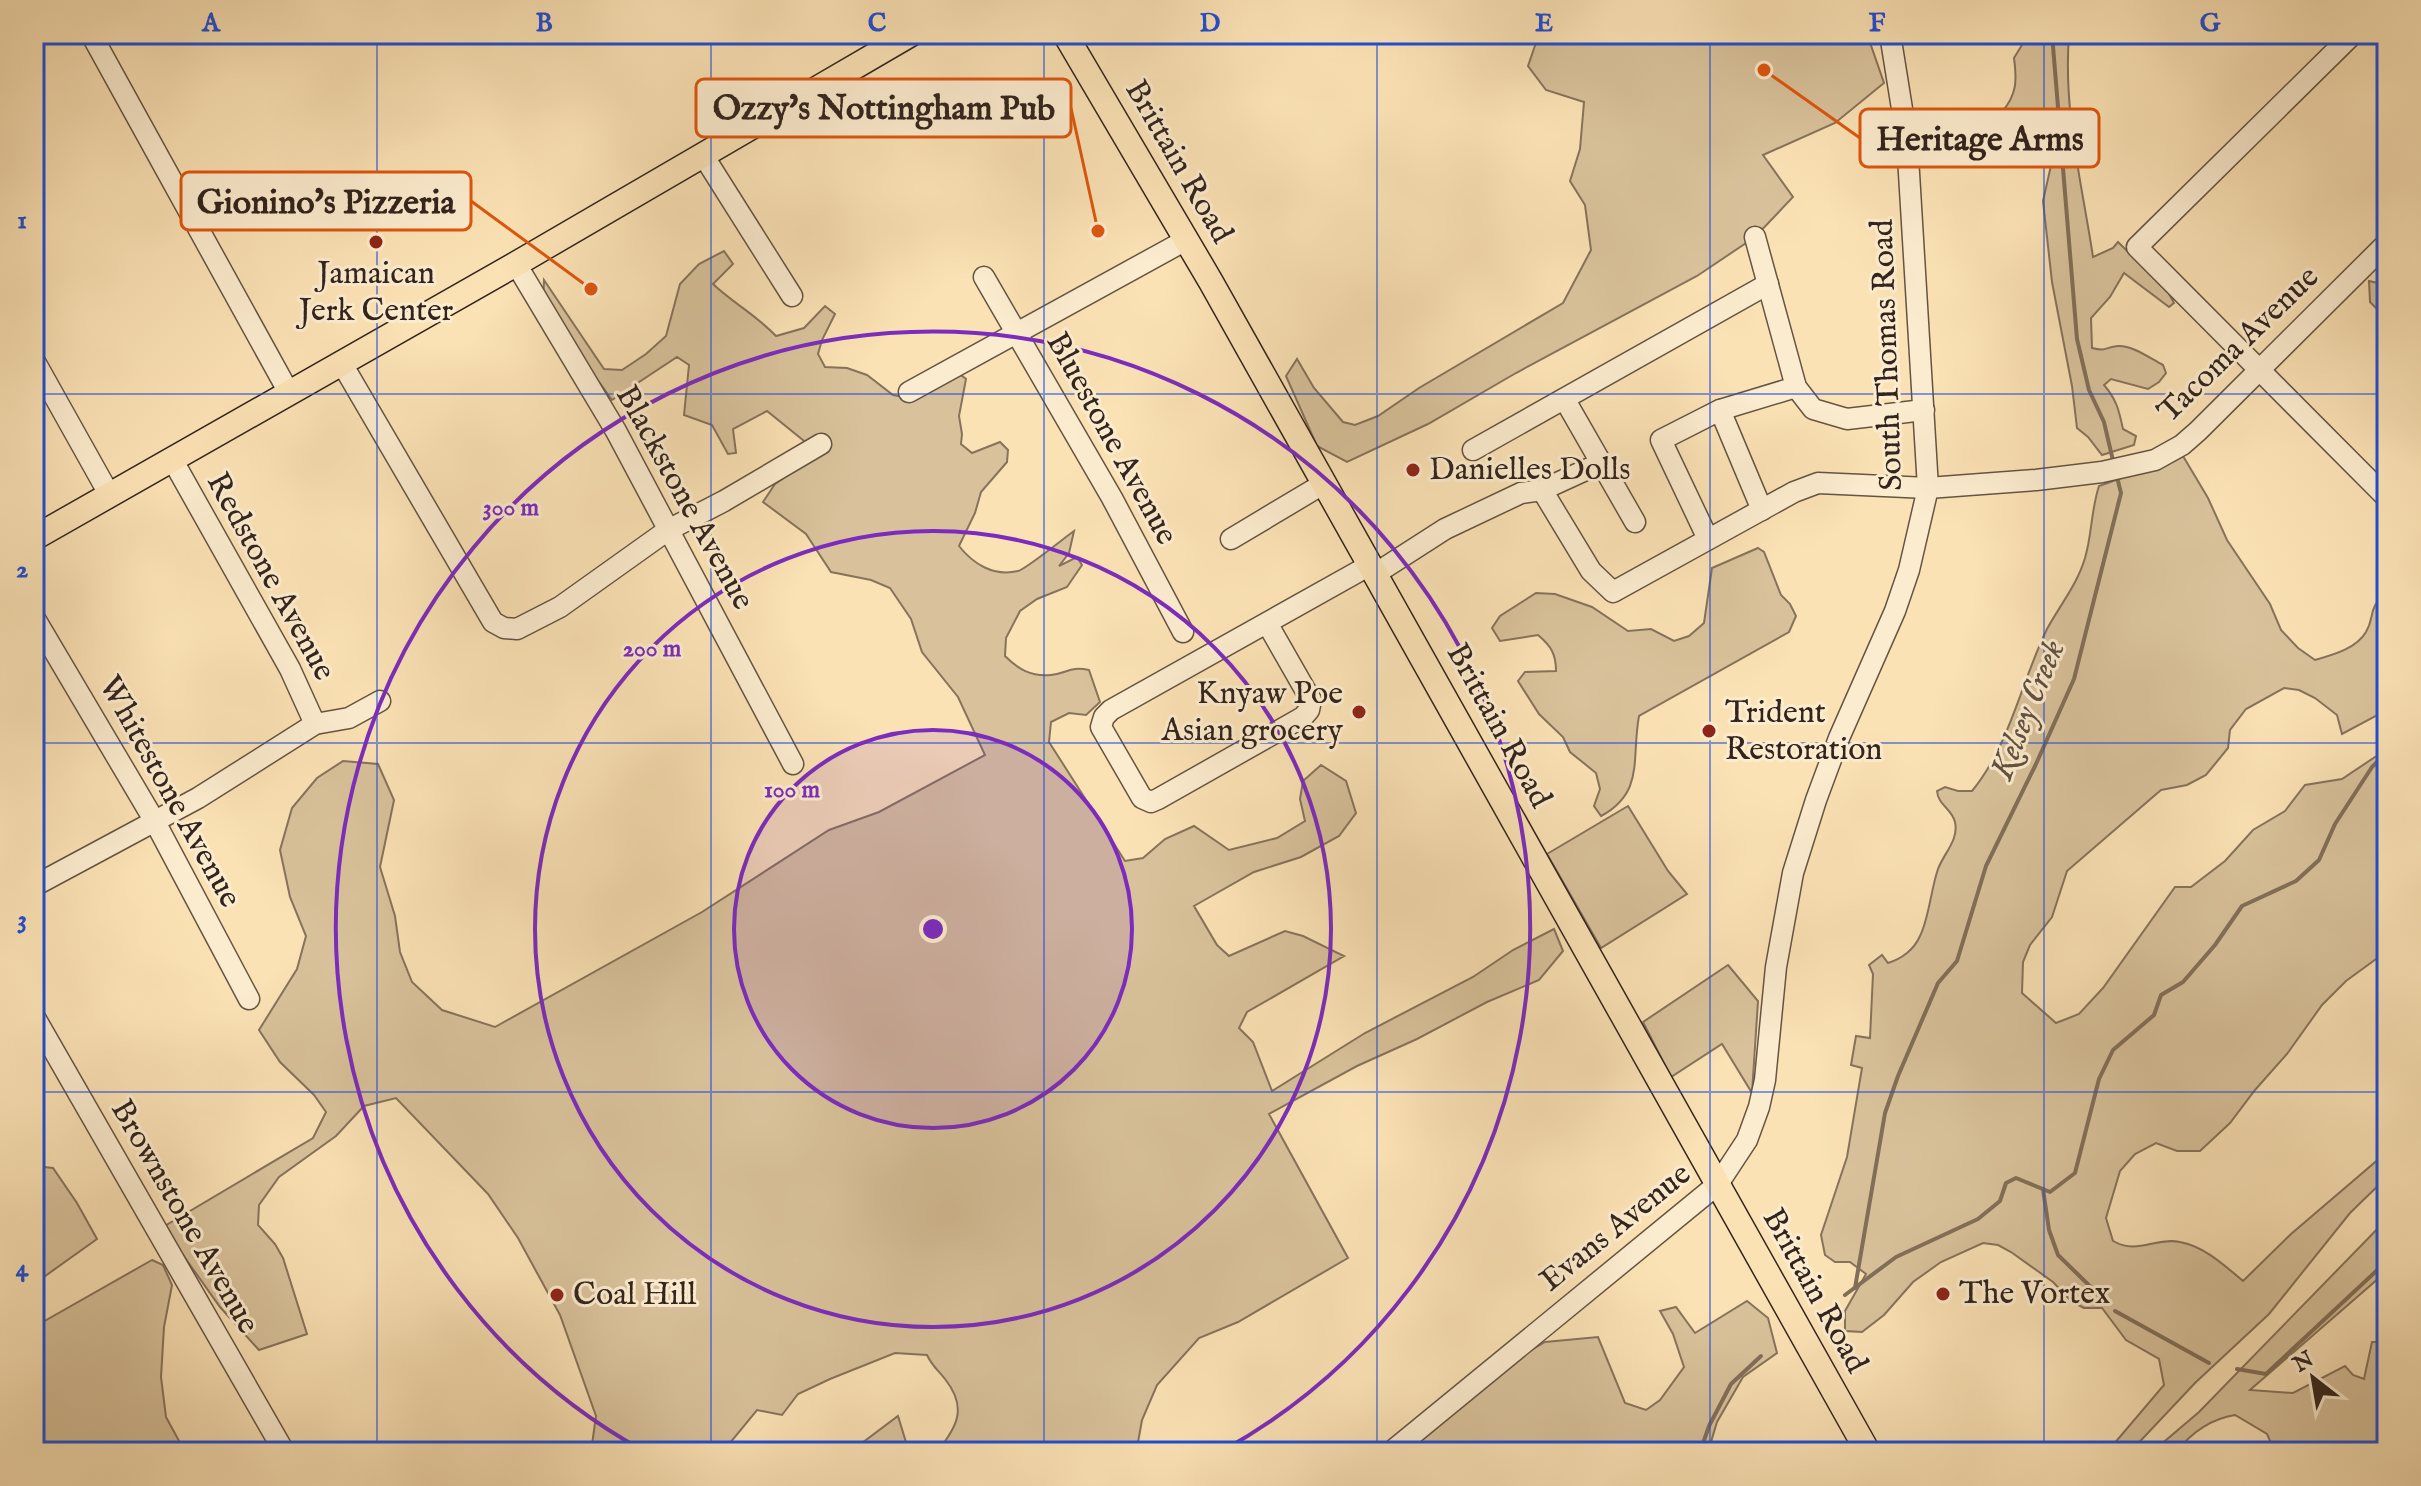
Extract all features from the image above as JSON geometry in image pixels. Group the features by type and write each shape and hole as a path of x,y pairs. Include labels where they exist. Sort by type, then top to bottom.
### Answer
{"main road":[{"path":"34,538 516,264 911,34"},
{"name":"Brittain Road","path":"1065,34 1373,569 1868,1452"}],"street":[{"path":"91,34 288,391"},
{"name":"South Thomas Road","path":"1774,986 1787,900 1816,800 1895,611 1909,570 1928,488 1907,140 1890,34"},
{"path":"2353,34 2137,247 2387,498"},
{"path":"703,155 792,296"},
{"path":"1755,237 1796,387 1813,409 1847,419 1924,410"},
{"path":"909,392 1186,240"},
{"name":"Tacoma Avenue","path":"1542,490 1591,571 1613,592 1762,510 1818,483 1928,488 2102,472 2155,460 2182,445 2387,243"},
{"name":"Blackstone Avenue","path":"516,264 616,431 793,764"},
{"name":"Bluestone Avenue","path":"984,277 1112,498 1183,632"},
{"path":"1473,450 1768,284"},
{"path":"34,360 109,494"},
{"path":"341,362 493,622 504,628 517,629 560,607 668,530 821,444"},
{"path":"1708,539 1661,440 1720,410 1796,387"},
{"path":"1565,400 1635,522"},
{"path":"1720,410 1762,510"},
{"name":"Redstone Avenue","path":"172,459 290,669 315,724"},
{"path":"1267,623 1311,700 1309,710 1303,717 1158,799 1151,802 1142,798 1101,727 1104,717 1111,710 1267,623 1445,529 1521,493 1542,490 1601,463"},
{"path":"1231,539 1323,484"},
{"name":"Whitestone Avenue","path":"34,617 154,820 249,999"},
{"path":"34,886 198,798 315,724 349,718 380,701"},
{"name":"Evans Avenue","path":"1391,1452 1718,1184 1747,1140 1759,1107 1765,1080 1774,986"},
{"name":"Brownstone Avenue","path":"34,1016 282,1448"}],"shaded area":[{"path":"1539,34 1867,34 1884,83 1835,123 1763,155 1793,197 1755,237 1697,276 1428,424 1347,462 1317,446 1286,376 1297,359 1314,388 1343,422 1355,425 1378,416 1419,388 1563,303 1591,250 1585,205 1570,181 1580,149 1584,102 1546,90 1528,66"},
{"path":"2024,34 2072,34 2069,36 2068,64 2071,120 2093,257 2113,248 2118,242 2167,290 2174,303 2169,307 2124,273 2110,297 2091,318 2092,348 2129,348 2163,365 2166,373 2148,389 2111,379 2104,385 2115,401 2123,429 2136,436 2134,445 2102,455 2077,428 2052,282 2043,201 2052,161 2051,138 2035,115 2020,120 2002,112 2013,93 2014,58"},
{"path":"724,251 733,264 713,284 776,336 804,328 825,306 835,314 818,354 825,367 847,368 867,375 893,395 908,398 957,372 966,379 959,416 961,444 972,453 1000,442 1008,450 1007,462 981,492 959,546 971,558 992,570 1018,571 1074,531 1069,553 1059,566 1077,557 1082,565 1067,587 1037,599 1020,611 1006,638 1005,656 1020,668 1037,675 1089,670 1100,702 1086,715 1069,713 1051,722 1049,742 1125,861 1143,858 1165,839 1194,826 1229,850 1277,838 1305,821 1300,799 1303,781 1321,765 1346,781 1356,813 1339,836 1301,857 1254,872 1194,906 1217,945 1229,956 1285,931 1303,936 1344,956 1247,1012 1239,1028 1253,1042 1272,1091 1365,1033 1473,977 1513,950 1554,929 1563,951 1539,980 1357,1066 1269,1114 1348,1258 1238,1322 1199,1338 1157,1385 1142,1420 1137,1448 1133,1452 937,1452 957,1417 958,1408 952,1389 927,1355 895,1353 798,1394 782,1415 757,1410 730,1443 707,1452 591,1452 596,1416 560,1315 518,1238 488,1194 396,1098 364,1106 336,1136 279,1177 259,1205 258,1225 283,1258 307,1334 259,1350 220,1307 163,1227 313,1138 326,1112 314,1095 280,1062 259,1030 297,969 306,936 290,897 280,850 292,808 317,778 343,761 378,764 394,800 380,867 395,916 400,952 412,982 442,1010 495,1027 702,912 829,830 879,812 985,755 958,697 922,652 911,619 890,588 871,580 831,572 806,534 763,502 775,484 817,455 809,445 767,411 733,429 736,453 728,454 712,425 684,415 689,365 677,357 612,400 543,304 544,280 604,369 622,370 666,336 680,284 699,264"},
{"path":"2369,281 2387,285 2387,319 2370,302"},
{"path":"2183,456 2208,498 2227,540 2270,604 2281,630 2315,660 2343,650 2362,638 2376,603 2387,592 2387,710 2342,734 2337,715 2299,690 2284,688 2246,709 2230,730 2228,748 2206,775 2187,785 2161,790 2067,871 2052,917 2030,945 2023,962 2022,993 2056,1023 2079,1014 2103,988 2175,887 2191,887 2225,861 2253,830 2285,811 2305,785 2342,779 2387,749 2387,951 2346,981 2322,1005 2287,1054 2230,1123 2200,1151 2177,1151 2156,1143 2135,1154 2120,1171 2106,1218 2113,1241 2130,1246 2171,1241 2189,1244 2214,1257 2243,1281 2291,1234 2387,1152 2387,1177 2350,1213 2269,1314 2195,1383 2130,1452 2107,1452 2164,1385 2159,1359 2126,1340 2102,1308 2084,1308 2072,1302 2053,1282 2011,1252 1998,1245 1983,1243 1941,1262 1913,1282 1884,1315 1862,1332 1845,1331 1845,1311 1866,1274 1850,1262 1835,1262 1825,1255 1821,1235 1847,1157 1862,1068 1851,1065 1856,1036 1870,1038 1873,974 1869,965 1882,955 1888,963 1898,959 1911,950 1917,941 1926,921 1938,869 1955,835 1955,822 1937,791 1945,787 1972,791 1996,754 2047,629 2082,568 2099,486"},
{"path":"1758,548 1764,552 1781,595 1796,616 1789,632 1639,716 1634,773 1630,785 1615,807 1601,816 1594,806 1600,789 1596,773 1570,752 1563,737 1539,714 1518,681 1525,672 1556,671 1552,651 1538,635 1500,641 1492,628 1500,616 1536,593 1555,594 1592,607 1628,631 1651,629 1674,641 1689,636 1704,623 1712,568"},
{"path":"1628,806 1668,871 1687,894 1601,948 1547,854"},
{"path":"1728,965 1758,1001 1752,1093 1722,1044 1671,1077 1643,1022"},
{"path":"34,1166 53,1168 97,1239 34,1284"},
{"path":"2387,1219 2387,1271 2250,1390 2293,1393 2345,1366 2353,1375 2364,1379 2372,1342 2387,1342 2387,1452 2275,1452 2267,1434 2235,1415 2202,1428 2176,1452 2152,1452 2199,1412"},
{"path":"152,1260 163,1265 172,1285 164,1327 161,1377 166,1417 185,1452 34,1452 34,1327"},
{"path":"1747,1301 1768,1318 1777,1353 1743,1377 1717,1422 1708,1452 1400,1452 1516,1359 1545,1342 1598,1337 1625,1403 1646,1410 1660,1400 1684,1367 1673,1334 1660,1311 1676,1307 1695,1333"},
{"path":"898,1416 909,1452 850,1452"}],"waterway":[{"name":"Kelsey Creek","path":"2052,34 2077,339 2089,390 2104,422 2114,465"},
{"name":"Kelsey Creek","path":"1855,1288 1885,1113 1938,983 1957,961 1986,866 2074,679 2121,493 2117,477"},
{"path":"1845,1295 1896,1257 1978,1219 2000,1201 2006,1183 2016,1178 2050,1192 2075,1173 2099,1079 2113,1050 2154,1015 2161,995 2183,982 2215,945 2242,906 2296,881 2319,860 2335,824 2372,767 2387,752"},
{"path":"2043,1189 2049,1230 2058,1255 2099,1295"},
{"path":"2237,1369 2266,1374 2387,1261"},
{"path":"2115,1311 2209,1363"},
{"name":"Kelsey Creek","path":"1700,1452 1709,1426 1731,1384 1761,1356"}],"place":[{"name":"Heritage Arms","path":"1764,70"},
{"name":"Ozzy's Nottingham Pub","path":"1098,231"},
{"name":"Jamaican Jerk Center","path":"376,242"},
{"name":"Gionino's Pizzeria","path":"591,289"},
{"name":"Danielles Dolls","path":"1413,470"},
{"name":"Knyaw Poe Asian grocery","path":"1359,712"},
{"name":"Trident Restoration","path":"1709,731"},
{"name":"The Vortex","path":"1943,1294"},
{"name":"Coal Hill","path":"557,1295"}]}
